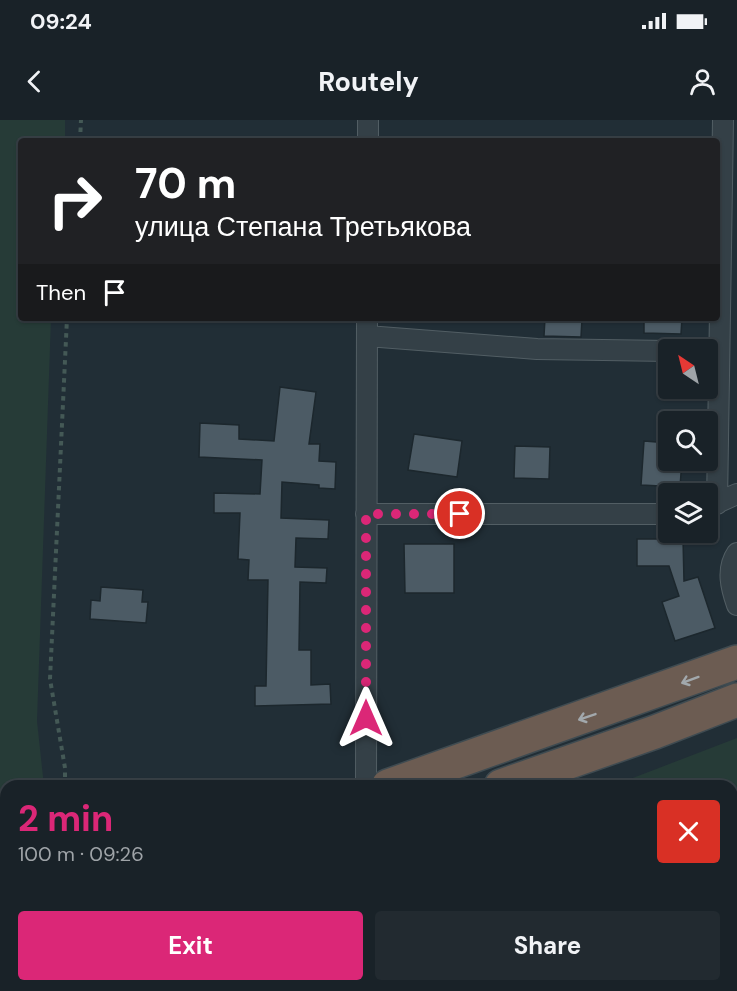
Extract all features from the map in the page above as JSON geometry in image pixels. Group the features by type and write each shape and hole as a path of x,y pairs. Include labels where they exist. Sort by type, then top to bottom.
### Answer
{"highway":[{"path":"405,780 737,662"},
{"path":"642,697 655,732"},
{"path":"518,780 655,732 737,700"}],"street":[{"path":"368,120 368,138"},
{"path":"720,197 723,120"},
{"path":"714,339 715,321"},
{"path":"366,780 367,327 537,350 658,351"},
{"path":"712,483 713,399"},
{"path":"718,503 737,494"},
{"path":"366,514 658,514"},
{"path":"737,553 731,568 730,586 737,605"}],"path":[{"path":"80,138 81,120"},
{"path":"65,780 50,679 67,321"}],"green space":[{"path":"0,120 65,120 65,138 18,138 18,321 51,321 37,721 43,780 0,780"},
{"path":"737,738 737,780 628,780"}],"building":[{"path":"545,321 582,321 581,337 544,336"},
{"path":"644,321 682,321 681,334 644,333"},
{"path":"280,387 316,392 309,444 320,444 319,461 336,462 335,489 319,488 319,485 282,482 281,518 329,520 328,539 296,538 295,567 327,568 326,583 300,582 299,650 311,650 311,685 330,684 331,704 255,706 255,686 266,686 268,580 248,580 249,560 238,559 240,513 214,513 214,493 260,494 262,460 199,457 200,423 239,425 239,439 274,441"},
{"path":"414,434 462,441 457,477 408,470"},
{"path":"644,441 658,442 658,471 681,471 680,483 641,485"},
{"path":"515,446 550,447 549,479 514,478"},
{"path":"637,539 658,539 658,543 683,543 684,581 698,577 715,628 675,641 662,602 679,596 669,566 637,566"},
{"path":"404,544 454,544 454,593 405,593"},
{"path":"101,587 143,590 142,602 148,602 146,623 90,619 91,600 100,601"}],"route":[{"path":"366,718 366,514 460,514"}]}
